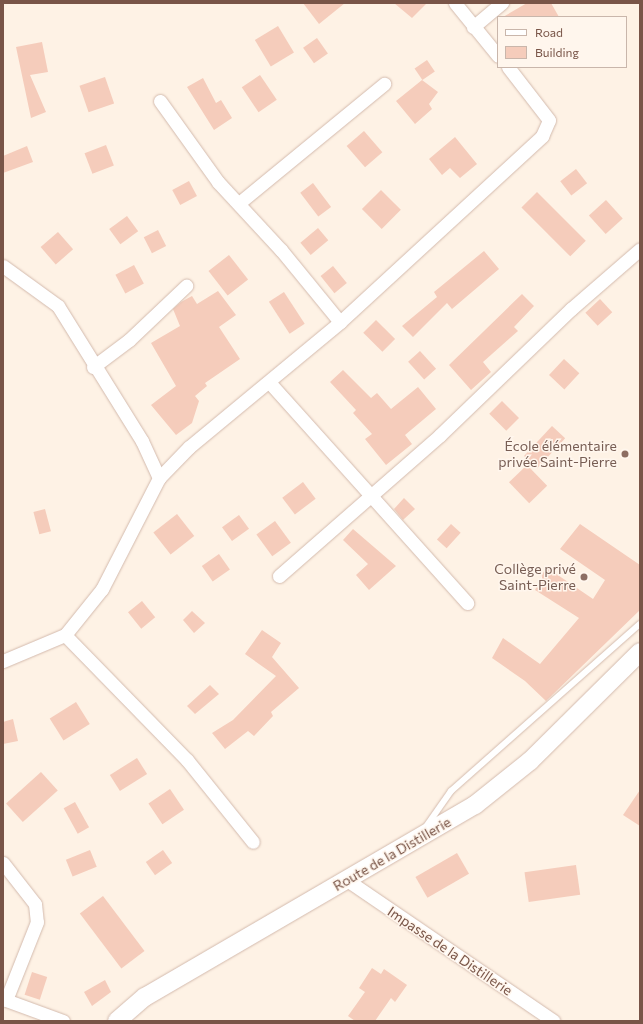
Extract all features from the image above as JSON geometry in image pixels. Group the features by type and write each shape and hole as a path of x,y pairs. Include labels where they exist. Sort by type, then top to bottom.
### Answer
{"street":[{"path":"455,3 497,55"},
{"path":"473,27 502,3"},
{"path":"3,661 65,635 102,589 159,478 189,447 340,322 542,136 549,120 509,68"},
{"path":"239,203 384,84"},
{"path":"160,101 193,150 340,322"},
{"path":"279,576 640,249"},
{"path":"3,266 58,306 93,367 142,441 159,478"},
{"path":"93,367 129,340 186,286"},
{"path":"269,382 371,494 467,603"},
{"path":"65,635 187,760 253,842"},
{"name":"Route de la Distillerie","path":"117,1021 145,997 347,880 419,841 474,806 530,761 638,657"},
{"path":"3,863 35,904 37,922 4,1000 63,1021"},
{"name":"Impasse de la Distillerie","path":"347,880 554,1021"}],"lane":[{"path":"419,841 450,790 640,624"}],"building":[{"path":"303,3 345,3 319,24"},
{"path":"394,3 427,3 412,18"},
{"path":"527,3 551,3 558,16 505,16"},
{"path":"278,26 294,53 271,66 255,40"},
{"path":"317,38 328,54 314,63 303,48"},
{"path":"42,42 48,72 30,75 46,112 31,118 16,47"},
{"path":"427,60 435,72 422,80 415,68"},
{"path":"260,75 277,100 259,112 242,87"},
{"path":"105,77 114,103 89,112 79,86"},
{"path":"203,78 216,103 221,100 232,118 214,130 187,87"},
{"path":"422,80 438,92 429,104 432,109 415,124 396,101"},
{"path":"364,131 382,152 365,167 347,146"},
{"path":"455,137 477,164 460,178 450,168 442,175 429,159"},
{"path":"106,145 114,166 92,174 85,153"},
{"path":"27,146 33,162 3,173 3,156"},
{"path":"576,169 587,183 571,195 560,181"},
{"path":"189,181 197,196 180,205 172,190"},
{"path":"313,183 331,207 318,217 300,193"},
{"path":"381,190 401,210 382,229 362,209"},
{"path":"537,192 586,241 570,256 521,208"},
{"path":"606,200 623,219 606,234 589,215"},
{"path":"127,216 138,231 120,244 109,229"},
{"path":"318,228 328,240 311,255 300,243"},
{"path":"158,230 166,246 152,253 144,237"},
{"path":"58,232 73,249 56,264 41,247"},
{"path":"484,251 499,269 452,309 447,303 413,337 402,326 437,297 434,292"},
{"path":"229,255 248,279 228,295 209,271"},
{"path":"134,265 144,284 125,293 115,275"},
{"path":"333,266 347,283 334,293 321,276"},
{"path":"218,291 236,315 219,327 240,359 205,383 207,386 195,396 199,401 192,423 176,435 151,405 176,386 151,343 180,326 173,309 181,302 192,296 197,304"},
{"path":"284,292 305,324 290,334 269,302"},
{"path":"522,294 534,306 514,327 518,331 483,362 491,372 471,390 449,365"},
{"path":"600,299 612,312 598,326 585,313"},
{"path":"376,320 395,339 382,352 363,333"},
{"path":"420,351 436,369 424,380 408,362"},
{"path":"564,359 579,373 564,389 549,375"},
{"path":"343,370 371,398 377,393 391,409 418,387 436,409 405,435 412,444 386,465 365,439 372,434 353,413 356,410 330,382"},
{"path":"502,401 519,418 506,431 489,414"},
{"path":"552,426 565,438 537,468 524,456"},
{"path":"527,465 547,486 529,503 509,482"},
{"path":"303,482 316,499 295,514 282,498"},
{"path":"404,498 415,509 403,520 394,509"},
{"path":"45,509 51,531 39,534 33,512"},
{"path":"177,514 194,536 171,555 153,532"},
{"path":"239,515 249,529 232,541 222,527"},
{"path":"275,521 291,543 272,556 256,535"},
{"path":"451,524 461,533 447,548 437,540"},
{"path":"580,524 640,565 640,610 546,701 525,681 492,658 503,638 540,664 579,618 535,590 546,567 593,599 605,580 560,549"},
{"path":"353,529 396,566 369,590 356,575 368,564 343,540"},
{"path":"219,554 230,570 213,582 202,566"},
{"path":"142,601 155,617 141,629 128,612"},
{"path":"192,611 205,623 194,633 183,620"},
{"path":"262,630 281,643 272,657 299,688 271,712 273,716 254,736 248,731 225,749 212,733 233,720 276,676 245,654"},
{"path":"210,685 219,694 195,714 187,706"},
{"path":"76,702 90,724 63,740 50,718"},
{"path":"13,719 18,741 3,744 3,722"},
{"path":"137,758 147,774 120,791 110,775"},
{"path":"41,772 58,791 23,822 6,803"},
{"path":"170,789 184,810 162,824 148,804"},
{"path":"640,790 640,826 623,815"},
{"path":"75,802 89,827 78,834 64,808"},
{"path":"90,850 97,867 73,876 66,860"},
{"path":"163,850 172,863 155,875 146,862"},
{"path":"457,853 469,874 427,898 415,877"},
{"path":"576,865 580,895 529,902 525,872"},
{"path":"103,896 145,951 121,969 80,913"},
{"path":"372,968 381,974 384,969 407,985 395,1002 391,998 375,1021 355,1021 348,1016 365,992 359,988"},
{"path":"32,972 47,977 40,1000 25,995"},
{"path":"105,980 111,992 92,1006 84,992"}],"place":[{"name":"École élémentaire privée Saint-Pierre","path":"625,454"},
{"name":"Collège privé Saint-Pierre","path":"584,577"}]}
